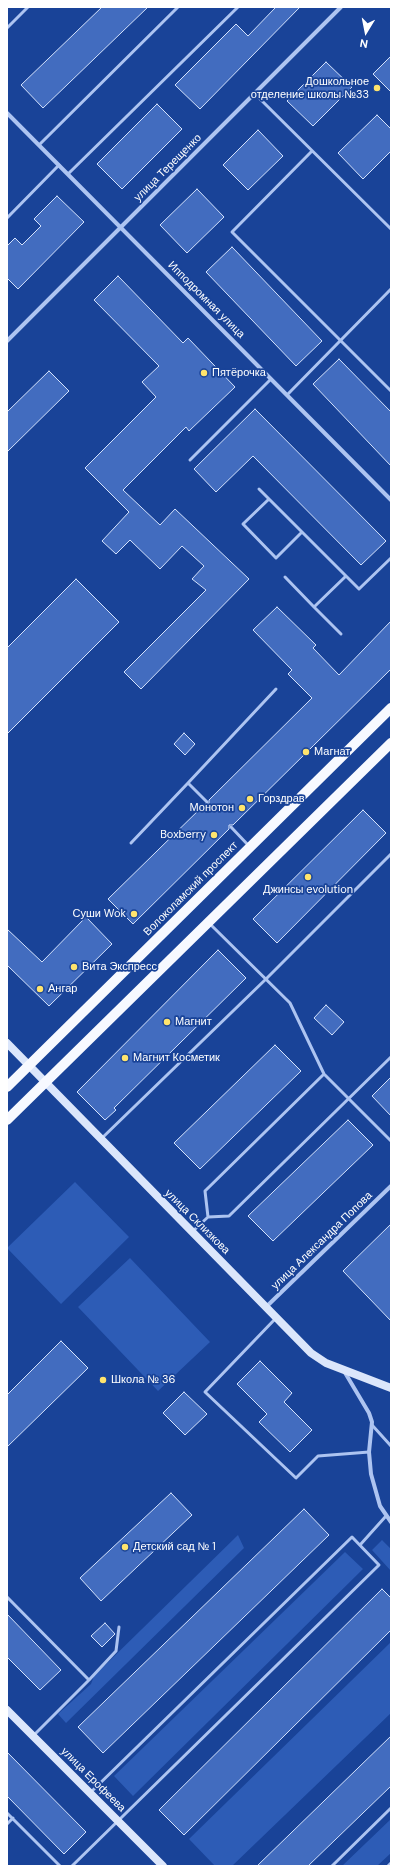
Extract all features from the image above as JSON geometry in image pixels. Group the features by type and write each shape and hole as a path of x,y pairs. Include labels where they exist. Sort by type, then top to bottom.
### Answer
{"main road":[{"name":"Волоколамский проспект","path":"7,1087 391,708"},
{"path":"7,1120 391,743"}],"street":[{"name":"улица Терещенко","path":"7,341 341,7"},
{"name":"Ипподромная улица","path":"7,113 391,500"},
{"name":"улица Склизкова","path":"7,1043 100,1140 313,1355 326,1363 391,1388"},
{"name":"улица Александра Попова","path":"266,1308 391,1186"},
{"path":"343,1370 367,1407 372,1425 369,1452 373,1485 386,1516 391,1522"},
{"name":"улица Ерофеева","path":"7,1710 163,1866"}],"lane":[{"path":"7,28 28,7"},
{"path":"39,145 178,7"},
{"path":"68,174 238,7"},
{"path":"254,93 391,229"},
{"path":"312,151 232,232 391,392"},
{"path":"7,218 59,165"},
{"path":"287,395 391,289"},
{"path":"190,460 271,379"},
{"path":"259,489 359,589 391,558"},
{"path":"269,498 243,524 276,558 302,532"},
{"path":"314,607 346,576"},
{"path":"285,577 341,634"},
{"path":"132,843 276,689"},
{"path":"188,784 207,802"},
{"path":"231,827 250,847"},
{"path":"100,1140 266,979 391,854"},
{"path":"208,922 290,1003 324,1074 391,1141"},
{"path":"191,1232 208,1216 229,1216 391,1057"},
{"path":"208,1216 205,1191 324,1074"},
{"path":"276,1318 205,1392 296,1478 318,1456 369,1452"},
{"path":"372,1425 391,1446"},
{"path":"360,1545 386,1516"},
{"path":"72,1866 379,1565 352,1537 90,1793"},
{"path":"7,1597 89,1680"},
{"path":"32,1736 116,1651 119,1627"},
{"path":"332,1866 391,1808"},
{"path":"7,1813 60,1866"},
{"path":"7,1824 13,1818"},
{"path":"388,1866 391,1863"}],"shaded area":[{"path":"75,1182 129,1237 61,1304 7,1248"},
{"path":"130,1258 210,1342 158,1391 78,1307"},
{"path":"238,1535 244,1548 66,1723 58,1714 91,1684 94,1676"},
{"path":"382,1540 391,1549 391,1571 372,1550"},
{"path":"345,1552 363,1569 133,1796 114,1776"},
{"path":"391,1642 391,1713 232,1866 215,1866 189,1839"},
{"path":"391,1819 391,1853 377,1866 342,1866"}],"building":[{"path":"102,7 148,7 43,108 21,85"},
{"path":"276,7 300,7 200,109 175,85 236,24 248,36"},
{"path":"391,56 391,92 373,74"},
{"path":"326,62 352,87 313,126 287,101"},
{"path":"157,104 182,129 122,189 97,164"},
{"path":"377,115 391,129 391,151 363,179 338,153"},
{"path":"258,130 283,156 248,190 223,165"},
{"path":"197,189 224,217 187,253 160,225"},
{"path":"57,196 84,222 18,289 7,278 7,246 15,238 22,245 41,226 34,219"},
{"path":"232,247 322,341 296,366 206,272"},
{"path":"118,276 183,343 188,338 235,387 189,431 186,427 123,490 160,525 175,509 249,579 141,689 124,672 206,590 192,579 204,566 182,546 160,569 130,540 116,554 102,541 129,512 85,468 156,397 142,382 159,366 94,300"},
{"path":"339,359 391,412 391,466 313,384"},
{"path":"49,371 69,391 7,452 7,412"},
{"path":"255,409 386,541 361,565 253,456 216,492 194,469"},
{"path":"76,579 119,622 7,734 7,648"},
{"path":"277,607 316,645 313,648 339,675 391,621 391,669 233,825 229,825 229,829 133,924 108,899 205,804 209,804 209,800 312,698 288,674 292,670 253,630"},
{"path":"184,733 195,744 185,755 174,744"},
{"path":"363,810 386,833 277,943 253,919"},
{"path":"86,917 112,944 49,1006 7,965 7,929 42,962"},
{"path":"218,950 246,978 114,1108 116,1110 105,1120 77,1092"},
{"path":"326,1005 344,1022 332,1035 314,1018"},
{"path":"275,1045 301,1071 200,1169 174,1143"},
{"path":"391,1077 391,1116 372,1096"},
{"path":"348,1120 373,1145 273,1241 248,1216"},
{"path":"391,1224 391,1321 343,1271"},
{"path":"61,1341 88,1368 7,1447 7,1395"},
{"path":"260,1361 292,1393 284,1402 312,1430 290,1452 259,1422 267,1414 237,1384"},
{"path":"184,1392 207,1414 185,1435 163,1413"},
{"path":"171,1493 192,1515 101,1601 80,1578"},
{"path":"304,1509 329,1535 103,1753 78,1727"},
{"path":"382,1589 391,1598 391,1630 184,1835 159,1810"},
{"path":"7,1614 61,1670 40,1690 7,1657"},
{"path":"105,1623 115,1634 102,1647 91,1636"},
{"path":"391,1736 391,1786 308,1866 257,1866"},
{"path":"7,1752 86,1832 64,1854 7,1796"}],"place":[{"name":"Дошкольное отделение школы №33","path":"377,88"},
{"name":"Пятёрочка","path":"204,373"},
{"name":"Магнат","path":"306,752"},
{"name":"Горздрав","path":"250,799"},
{"name":"Монотон","path":"242,808"},
{"name":"Boxberry","path":"214,835"},
{"name":"Джинсы evolution","path":"308,877"},
{"name":"Суши Wok","path":"134,914"},
{"name":"Вита Экспресс","path":"74,967"},
{"name":"Ангар","path":"40,989"},
{"name":"Магнит","path":"167,1022"},
{"name":"Магнит Косметик","path":"125,1058"},
{"name":"Школа № 36","path":"103,1380"},
{"name":"Детский сад № 1","path":"125,1547"}]}
